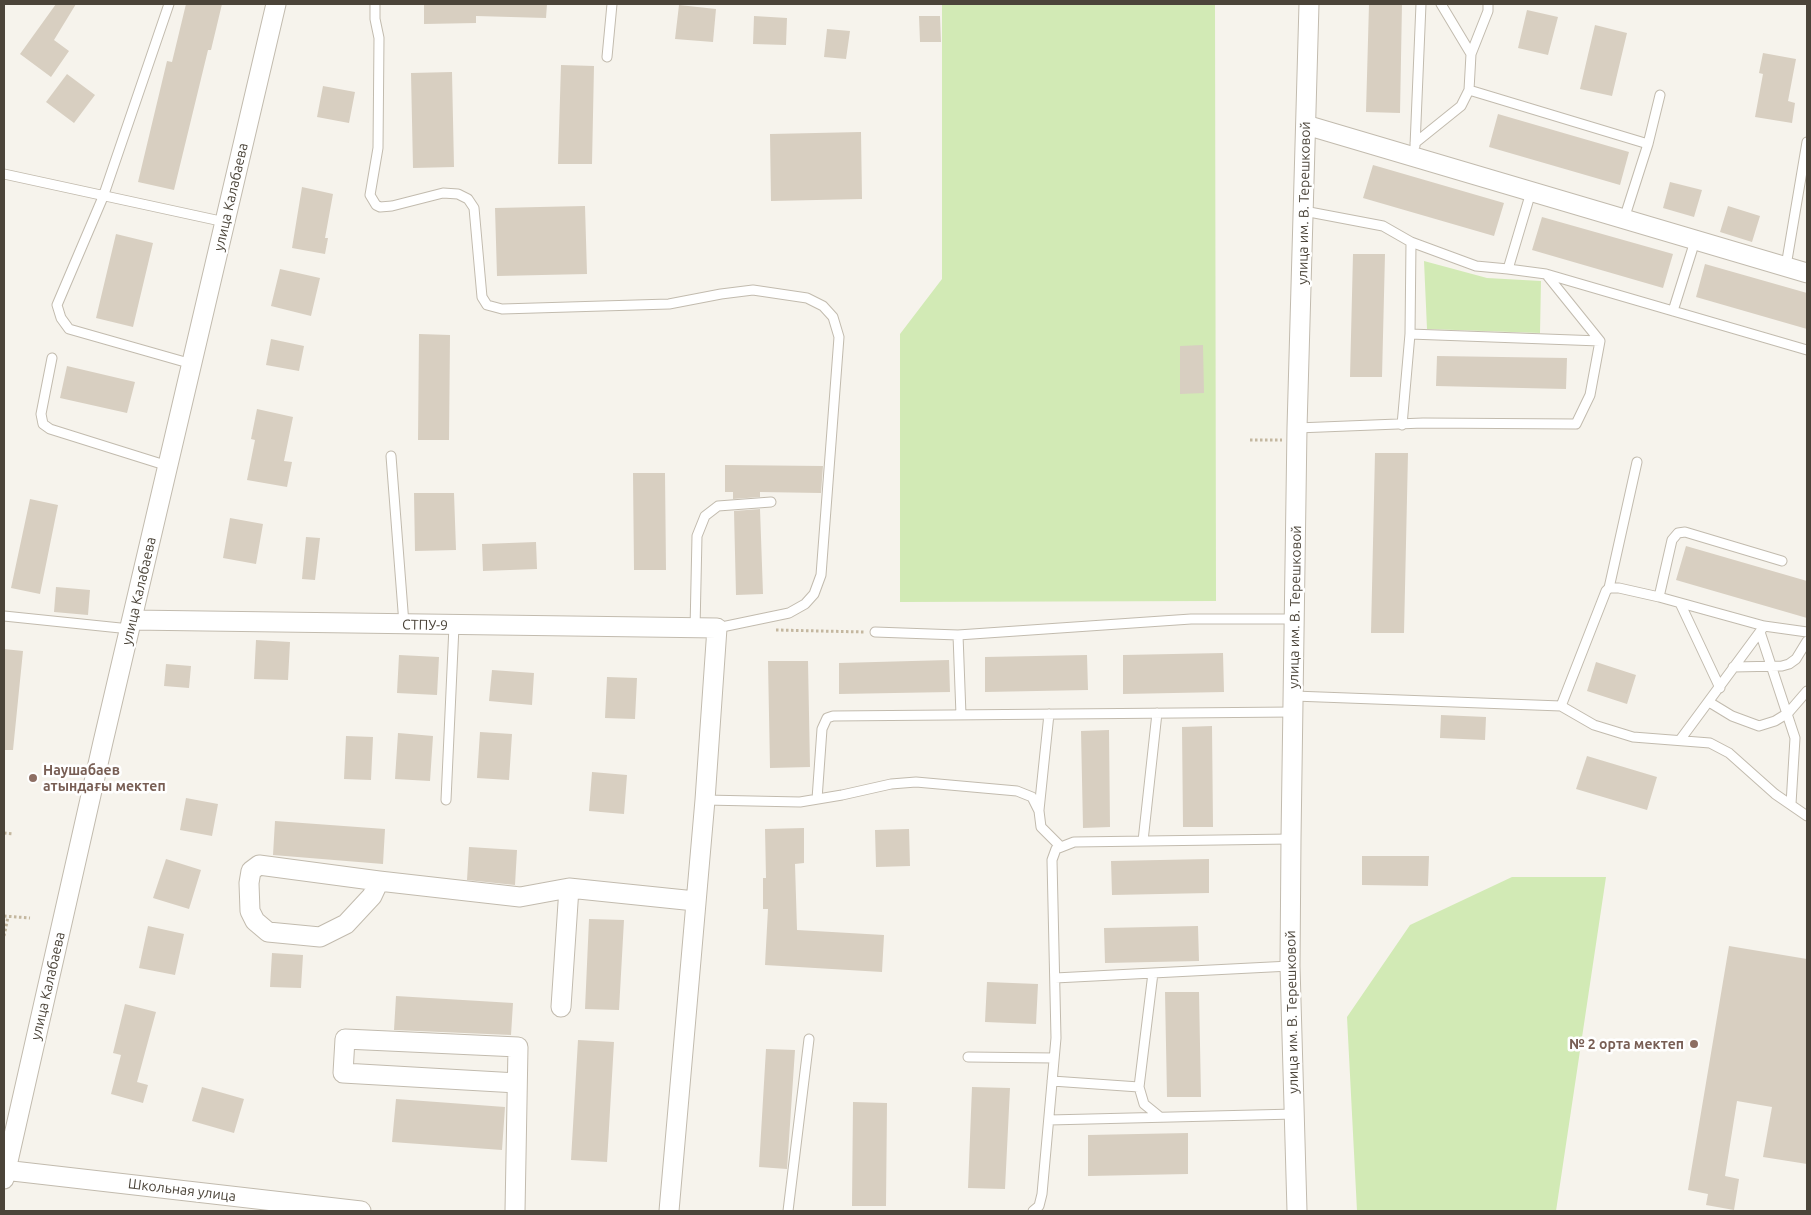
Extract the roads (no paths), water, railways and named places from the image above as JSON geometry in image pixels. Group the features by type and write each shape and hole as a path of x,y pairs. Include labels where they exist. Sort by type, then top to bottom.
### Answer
{"street":[{"name":"улица Калабаева","path":"4,1173 276,4"},
{"name":"улица им. В. Терешковой","path":"1297,1211 1290,966 1291,838 1297,434 1309,4"},
{"path":"1306,125 1414,149 1531,192 1807,273"},
{"name":"СТПУ-9","path":"131,625 404,625 695,630 717,628"},
{"path":"669,1211 705,800 717,628"},
{"path":"379,881 372,896 346,924 320,937 268,932 255,920 250,911 249,883 251,871 259,865 520,897 569,888 695,901"},
{"path":"560,1007 569,888"},
{"path":"515,1211 518,1047 345,1039 343,1073 517,1083"},
{"name":"Школьная улица","path":"4,1173 361,1211"}],"lane":[{"path":"169,4 103,197 57,305 61,318 69,329 192,364"},
{"path":"375,4 378,38 378,148 370,195 376,205 380,207 392,206 442,193 458,194 468,200 474,208 482,297 487,305 502,309 669,304 753,290 807,298 823,306 833,317 839,337 821,575 814,594 805,604 789,613 717,628"},
{"path":"607,57 612,4"},
{"path":"1414,149 1421,4"},
{"path":"1441,4 1471,54"},
{"path":"1414,149 1461,106 1469,90 1471,54 1488,12 1488,4"},
{"path":"1469,90 1648,144"},
{"path":"1624,220 1648,144 1660,95"},
{"path":"1786,266 1807,142"},
{"path":"4,174 225,222"},
{"path":"1508,269 1531,192"},
{"path":"1304,212 1383,226 1411,242 1476,266 1546,274 1807,350"},
{"path":"1673,311 1695,241"},
{"path":"1402,425 1410,334 1411,242"},
{"path":"1297,434 1423,423 1576,424 1590,395 1600,341 1546,274"},
{"path":"1410,334 1600,341"},
{"path":"52,358 41,414 43,424 50,429 168,466"},
{"path":"391,456 404,625"},
{"path":"1561,706 1606,591 1609,588 1637,462"},
{"path":"695,630 697,536 705,516 718,506 771,502"},
{"path":"1660,597 1672,540 1678,533 1685,532 1782,561"},
{"path":"1609,588 1619,588 1660,597 1762,629 1807,632"},
{"path":"1680,603 1720,688"},
{"path":"4,616 131,625"},
{"path":"875,632 958,636 1191,619 1294,618"},
{"path":"446,800 454,626"},
{"path":"1680,740 1762,629"},
{"path":"1762,629 1795,738 1791,804"},
{"path":"958,636 961,715"},
{"path":"1733,667 1782,666 1796,659 1807,641"},
{"path":"1709,702 1732,716 1759,726 1775,721 1788,713 1807,691"},
{"path":"817,799 822,729 827,718 833,716 1157,713 1294,704 1561,706 1594,726 1633,737 1710,743 1729,753 1748,771 1807,816"},
{"path":"1143,841 1157,713"},
{"path":"1039,811 1049,714"},
{"path":"705,800 800,802 891,784 916,782 1017,791 1032,797 1039,811 1044,832 1060,846"},
{"path":"1033,1211 1039,1206 1042,1194 1054,1058 1055,978 1052,860 1054,853 1060,846 1074,842 1291,838"},
{"path":"1055,978 1290,966"},
{"path":"1153,974 1139,1087 1144,1104 1160,1117"},
{"path":"788,1211 809,1039"},
{"path":"968,1057 1054,1058"},
{"path":"1052,1081 1139,1087"},
{"path":"1049,1120 1295,1114"}],"place":[{"name":"Наушабаев атындағы мектеп","path":"33,778"},
{"name":"№ 2 орта мектеп","path":"1694,1044"}]}
